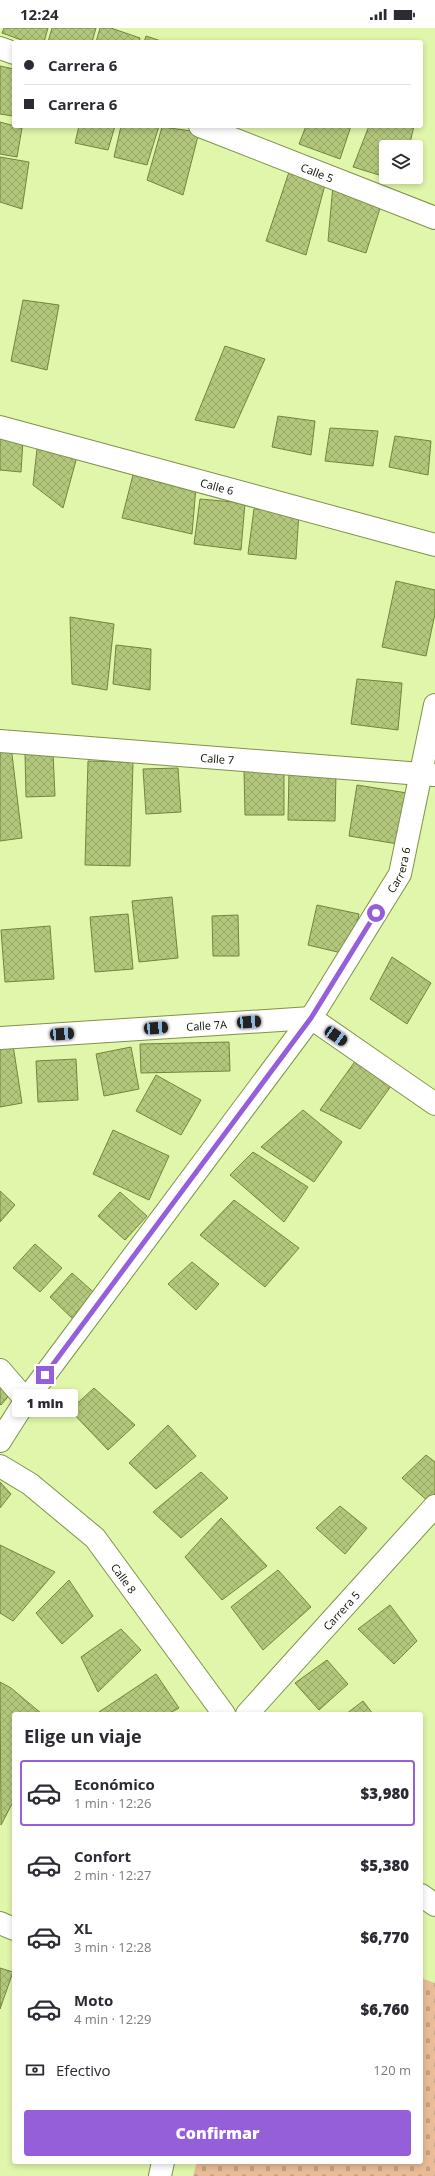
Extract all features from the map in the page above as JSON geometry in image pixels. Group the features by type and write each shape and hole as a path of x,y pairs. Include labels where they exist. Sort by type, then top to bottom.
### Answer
{"street":[{"path":"0,48 12,52"},
{"name":"Calle 5","path":"205,128 435,218"},
{"name":"Calle 6","path":"0,427 435,545"},
{"name":"Carrera 6","path":"0,1441 26,1400 311,1018 400,874 428,775 435,705"},
{"name":"Calle 7","path":"0,741 428,775"},
{"path":"311,1018 435,1104"},
{"name":"Calle 7A","path":"0,1038 311,1018"},
{"path":"0,1370 26,1400"},
{"name":"Calle 8","path":"0,1466 30,1484 95,1538 223,1712"},
{"name":"Carrera 5","path":"249,1712 435,1506"},
{"path":"423,1896 435,1905"},
{"path":"0,1923 12,1928"},
{"path":"160,2176 163,2164"}],"green space":[{"path":"423,1979 435,1983 435,2176 193,2176 196,2164 423,2164"}],"building":[{"path":"4,28 48,28 45,40 21,40 2,33"},
{"path":"52,28 96,28 93,40 49,40"},
{"path":"100,28 111,28 140,38 140,40 97,40"},
{"path":"146,36 158,40 145,40"},
{"path":"0,66 12,69 12,116 0,114"},
{"path":"0,122 12,125 12,128 22,128 17,157 0,154"},
{"path":"79,128 114,128 108,150 75,143"},
{"path":"121,128 158,128 147,165 114,157"},
{"path":"162,128 199,132 183,195 147,180"},
{"path":"305,128 350,128 340,159 299,144"},
{"path":"368,128 414,128 411,140 379,140 379,175 353,167"},
{"path":"0,157 29,162 22,209 0,202"},
{"path":"289,172 325,185 306,255 266,241"},
{"path":"333,185 382,202 366,253 328,241"},
{"path":"23,300 59,305 47,370 11,361"},
{"path":"225,346 265,359 234,428 195,420"},
{"path":"278,416 315,421 311,455 272,447"},
{"path":"0,423 24,425 21,472 0,470"},
{"path":"330,428 378,431 373,466 325,461"},
{"path":"395,436 431,441 428,475 389,467"},
{"path":"38,440 78,453 63,508 33,485"},
{"path":"133,475 196,487 192,534 122,518"},
{"path":"200,499 245,503 241,550 194,544"},
{"path":"254,509 299,512 296,559 248,554"},
{"path":"396,581 435,590 435,614 426,656 382,647"},
{"path":"70,617 114,624 107,690 72,684"},
{"path":"116,645 151,649 150,690 113,684"},
{"path":"357,679 402,683 398,730 351,724"},
{"path":"11,746 22,838 0,841 0,747"},
{"path":"53,752 55,796 26,797 25,753"},
{"path":"88,761 133,762 130,866 85,865"},
{"path":"178,768 181,812 146,814 143,769"},
{"path":"244,770 284,770 284,815 245,815"},
{"path":"289,772 336,774 335,821 288,820"},
{"path":"357,785 407,793 398,844 349,836"},
{"path":"172,897 178,958 139,962 132,901"},
{"path":"317,905 359,914 350,955 308,945"},
{"path":"128,914 133,969 95,972 90,917"},
{"path":"238,915 239,956 213,956 212,916"},
{"path":"50,926 54,979 5,982 1,930"},
{"path":"392,957 431,983 407,1024 370,999"},
{"path":"12,1039 22,1103 0,1107 0,1041"},
{"path":"229,1042 230,1071 141,1073 140,1044"},
{"path":"131,1047 139,1089 104,1096 96,1054"},
{"path":"364,1049 399,1075 360,1129 320,1110"},
{"path":"76,1059 78,1100 38,1102 36,1061"},
{"path":"156,1075 201,1100 181,1135 136,1111"},
{"path":"303,1110 342,1142 314,1182 261,1147"},
{"path":"113,1130 169,1156 149,1200 93,1174"},
{"path":"253,1152 308,1187 284,1222 230,1175"},
{"path":"0,1191 15,1205 0,1222"},
{"path":"120,1192 147,1216 125,1240 98,1216"},
{"path":"234,1200 299,1248 265,1287 200,1235"},
{"path":"35,1244 62,1268 40,1292 13,1268"},
{"path":"192,1262 219,1284 196,1310 168,1284"},
{"path":"72,1273 99,1297 76,1322 50,1297"},
{"path":"0,1360 23,1379 1,1405 0,1404"},
{"path":"94,1388 135,1425 108,1450 70,1410"},
{"path":"168,1425 196,1456 156,1489 129,1463"},
{"path":"426,1455 435,1462 435,1497 430,1503 402,1478"},
{"path":"201,1472 228,1498 181,1538 153,1512"},
{"path":"0,1482 11,1494 0,1508"},
{"path":"340,1506 367,1528 345,1554 316,1528"},
{"path":"221,1518 267,1566 222,1600 185,1557"},
{"path":"0,1545 55,1572 13,1621 0,1613"},
{"path":"278,1570 311,1607 263,1650 231,1607"},
{"path":"69,1580 93,1616 62,1644 36,1613"},
{"path":"390,1605 417,1641 394,1664 358,1629"},
{"path":"121,1629 141,1650 98,1692 81,1657"},
{"path":"327,1660 348,1684 319,1710 295,1683"},
{"path":"156,1674 179,1708 172,1712 99,1712"},
{"path":"0,1682 11,1688 40,1712 12,1712 12,1804 1,1825"},
{"path":"363,1701 371,1712 349,1712"},
{"path":"0,1968 12,1972 12,1975 0,2009"}],"route":[{"path":"45,1375 311,1018 376,913"}]}
